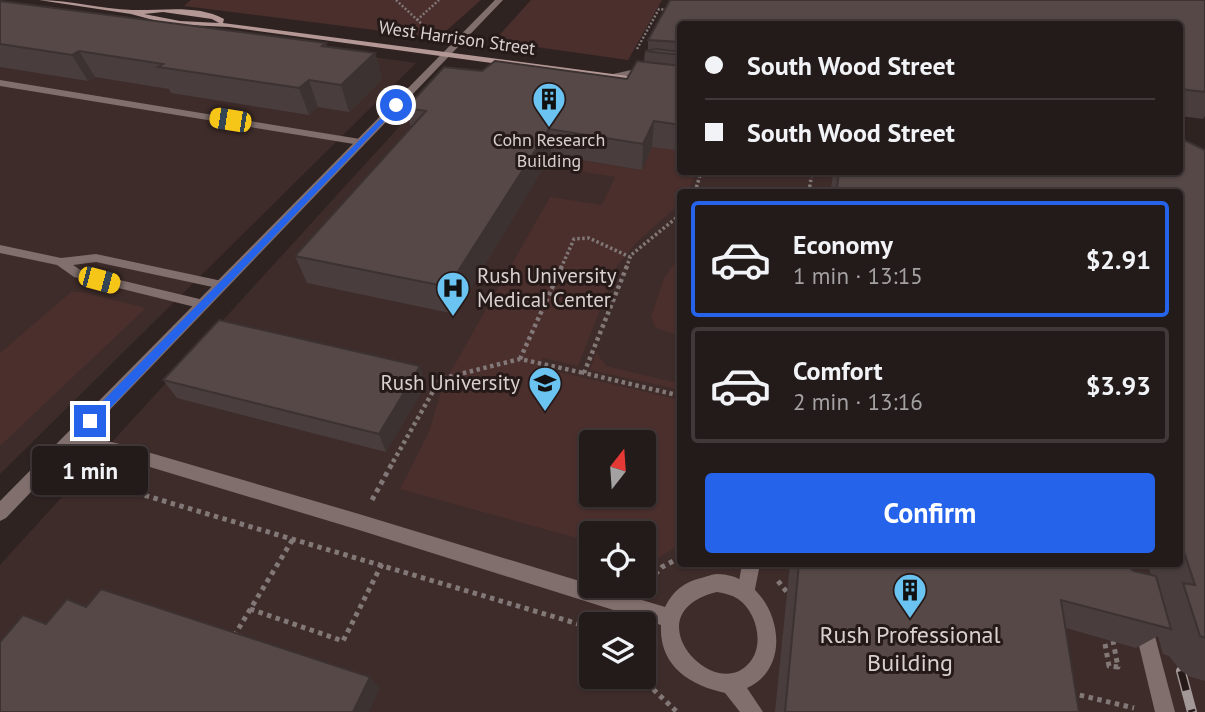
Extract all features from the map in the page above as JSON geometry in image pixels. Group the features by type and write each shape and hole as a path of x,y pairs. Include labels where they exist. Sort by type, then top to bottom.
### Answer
{"main road":[{"name":"West Harrison Street","path":"43,0 132,12 150,19 200,26 229,25 677,85"}],"street":[{"path":"0,513 499,0"},
{"path":"608,76 654,68 677,71"},
{"path":"0,83 360,142"},
{"path":"0,249 61,262 96,258 222,285"},
{"path":"61,262 78,274 203,304"},
{"path":"72,440 120,451 359,522 670,618"},
{"path":"746,593 750,567"},
{"path":"717,583 746,593 764,620 768,637 766,653 758,668 746,678 730,683 713,683 697,676 684,665 674,650 669,634 670,618 675,605 684,593 693,587 717,583"},
{"path":"1137,603 1165,712"},
{"path":"730,683 754,712"}],"path":[{"path":"396,0 426,28"},
{"path":"417,20 439,0"},
{"path":"636,51 659,9 672,10"},
{"path":"584,373 630,257 655,232 677,217"},
{"path":"520,359 574,239 589,238 630,257"},
{"path":"359,522 440,379 520,359 677,395"},
{"path":"93,480 579,624"},
{"path":"250,610 343,641 398,534"},
{"path":"232,640 293,539"},
{"path":"788,591 792,601"},
{"path":"1105,644 1109,666 1118,667 1113,641"},
{"path":"653,689 677,712"},
{"path":"1057,690 1139,709"}],"shaded area":[{"path":"191,0 481,0 438,38 184,6"},
{"path":"531,0 662,0 628,60 494,41"},
{"path":"0,5 416,63 0,474"},
{"name":"Rush University Medical Center","path":"464,68 677,99 677,175 1183,175 1183,171 1205,171 1205,712 0,712 0,565 450,71"},
{"path":"652,147 677,150 677,175 695,175 688,189 677,189 676,207 637,242 617,266 578,366 543,358 538,367 677,399 677,548 656,560 656,521 579,521 579,539 400,489 429,432 443,385 550,197 602,205 615,177 567,169 572,159 642,170"},
{"path":"677,260 677,335 656,328 651,317 664,278"},
{"path":"71,292 82,292 146,308 0,446 0,353"},
{"path":"596,352 606,366 677,383 677,389 590,370"}],"building":[{"path":"670,0 1205,0 1205,92 1183,89 1183,21 677,21 677,42 648,40"},
{"path":"0,1 326,43 322,46 375,53 341,85 309,80 299,88 158,67 163,64 79,51 72,55 0,44"},
{"path":"656,49 677,52 677,55 645,51"},
{"path":"495,61 627,79 637,61 677,66 677,124 654,121 643,144 549,129 448,287 295,256 426,111 406,108 444,67 482,71"},
{"path":"1183,139 1205,150 1205,638 1200,636 1183,583 1195,585 1183,549 1183,189 832,189 837,188 839,175 1183,175"},
{"path":"219,320 420,366 379,434 163,380"},
{"name":"Rush Professional Building","path":"799,567 1128,567 1156,576 1171,629 1061,600 1079,712 785,712"},
{"path":"101,589 370,677 353,712 0,712 0,642 23,615 46,624 67,599 86,607"}],"railway":[{"path":"1181,671 1192,712"}],"place":[{"name":"Cohn Research Building","path":"549,129"},
{"name":"Rush University Medical Center","path":"453,318"},
{"name":"Rush University","path":"545,413"},
{"name":"Rush Professional Building","path":"910,620"}],"route":[{"path":"90,421 396,105"}]}
